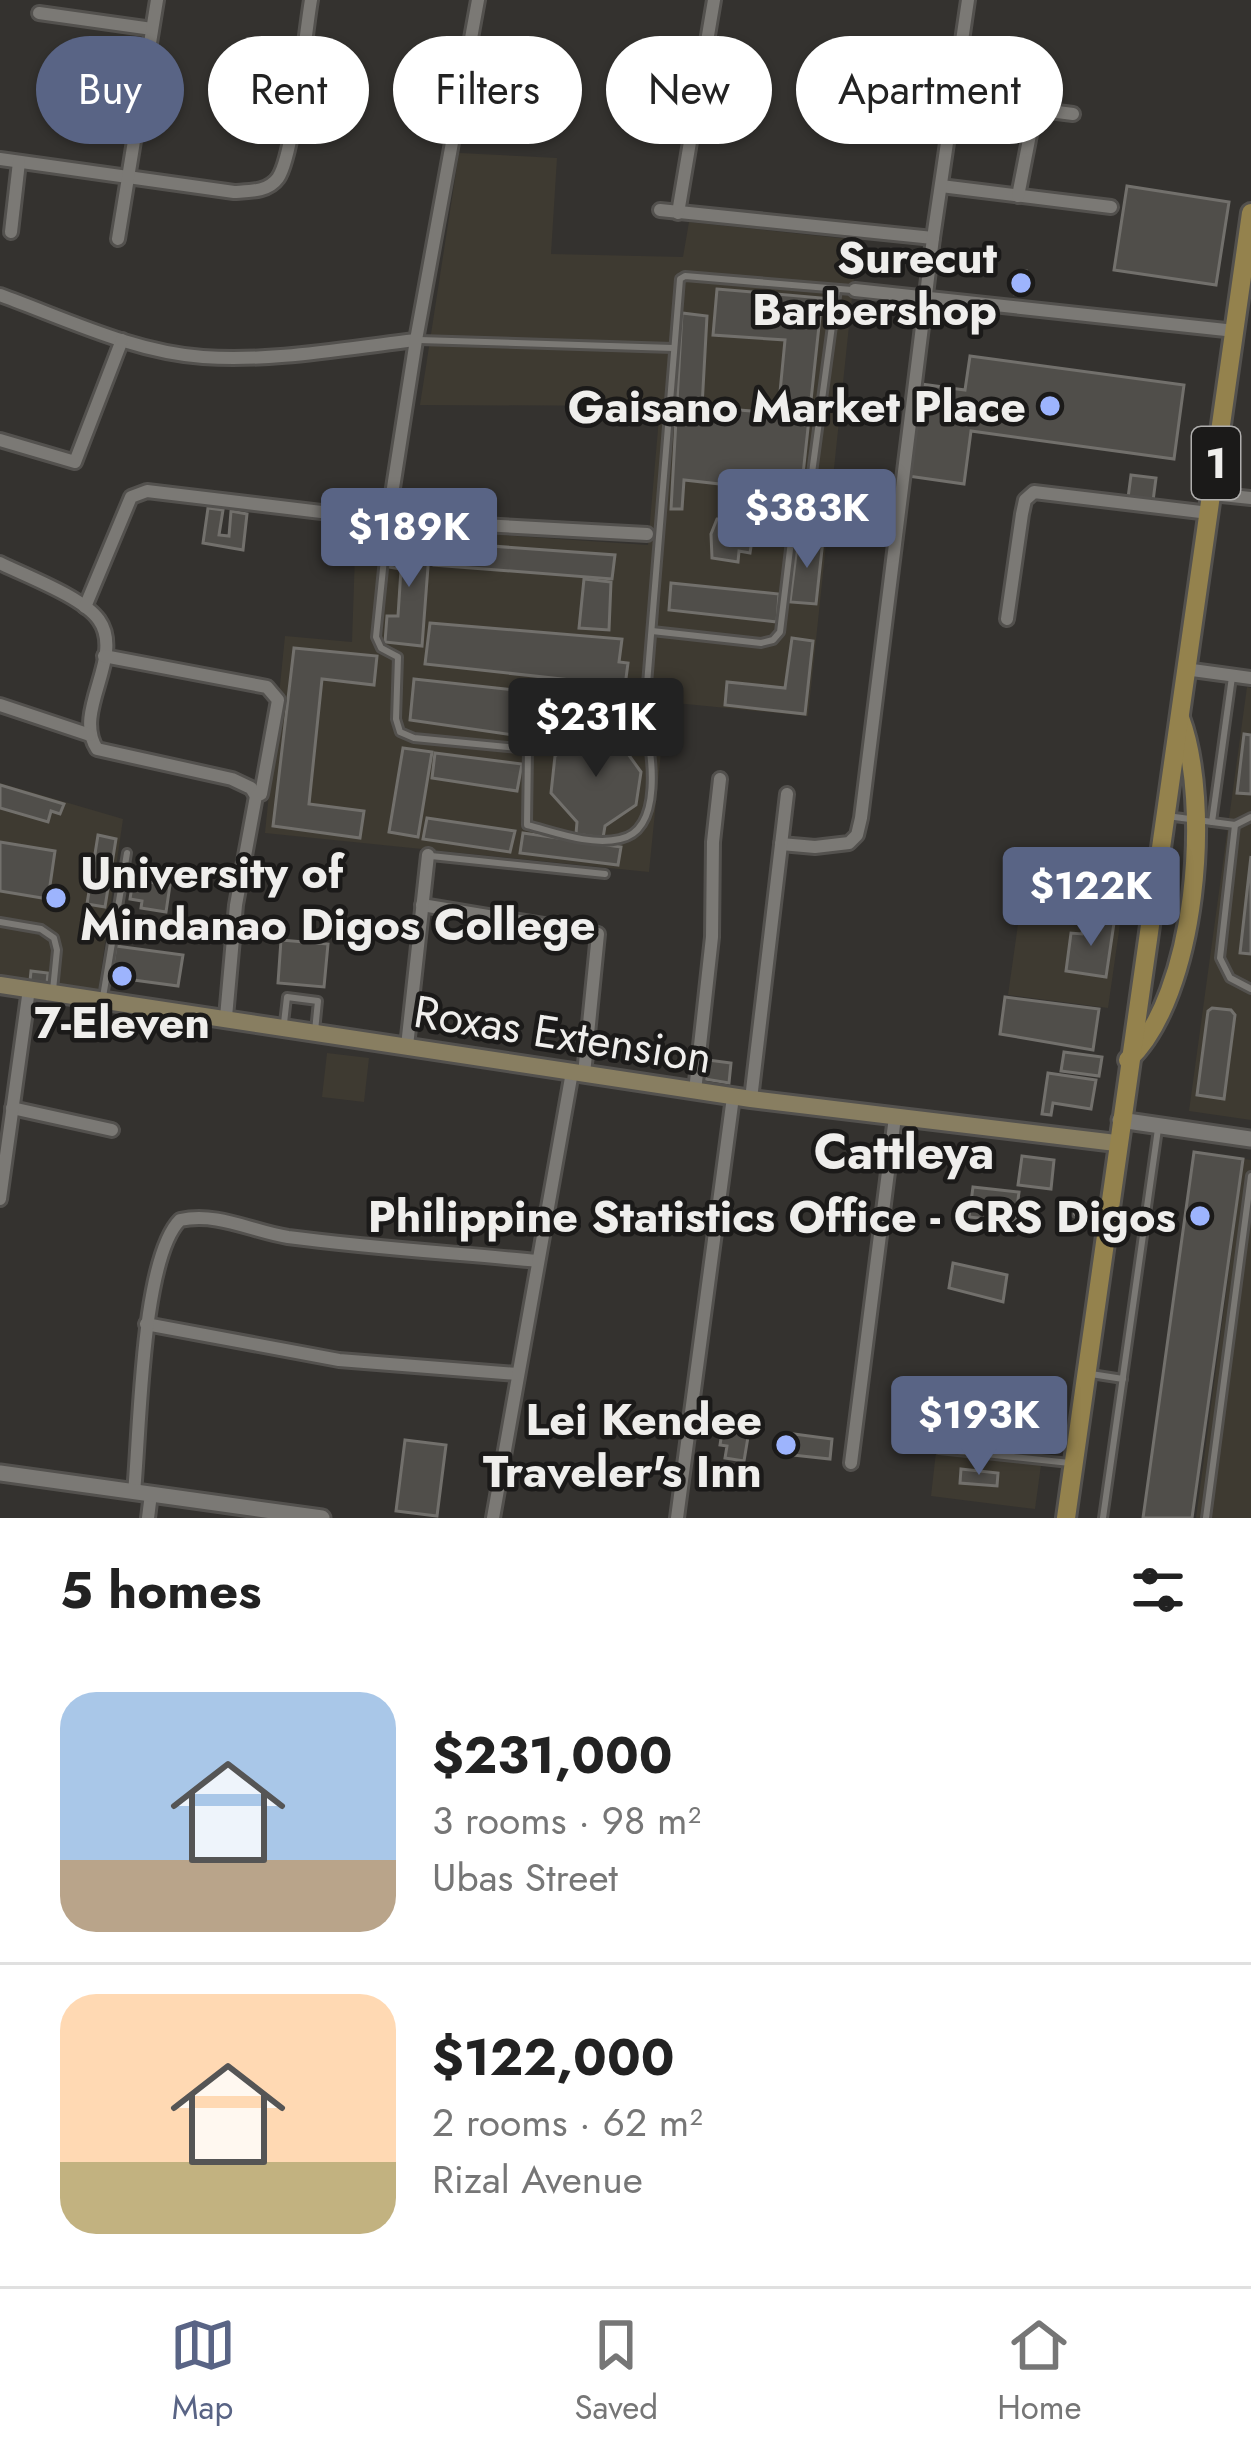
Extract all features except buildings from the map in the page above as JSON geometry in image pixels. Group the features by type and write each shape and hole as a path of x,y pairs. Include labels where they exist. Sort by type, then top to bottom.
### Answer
{"main road":[{"name":"1","path":"1066,1518 1251,213"},
{"name":"1","path":"1128,1060 1154,1030 1173,989 1205,821 1178,713"},
{"name":"Roxas Extension","path":"0,985 742,1098 1116,1143"}],"street":[{"path":"118,239 157,0"},
{"path":"0,159 234,192 273,183 287,149 311,0"},
{"path":"388,520 478,0"},
{"path":"678,213 714,0"},
{"path":"963,36 968,0"},
{"path":"39,13 152,29"},
{"path":"1063,113 1073,114"},
{"path":"781,844 836,846 849,843 856,835 947,144"},
{"path":"1018,196 1028,144"},
{"path":"11,232 19,162"},
{"path":"941,186 1111,207"},
{"path":"660,210 933,238"},
{"path":"855,290 1235,331"},
{"path":"0,295 122,340 206,357 291,354 416,340"},
{"path":"0,440 75,462 122,340"},
{"path":"85,607 129,502 140,492 388,520 652,534"},
{"path":"1007,619 1022,514 1025,500 1034,492 1210,503 1251,498"},
{"path":"0,563 85,607 103,626 104,656 90,735 99,751 232,779 253,789 256,796 236,904 226,1017"},
{"path":"104,656 267,688 278,700 268,773 256,796"},
{"path":"1185,669 1251,678"},
{"path":"0,705 90,735"},
{"path":"695,1091 713,924 714,821 720,778"},
{"path":"677,1518 787,794"},
{"path":"407,1046 428,855"},
{"path":"422,905 598,934 578,1073 538,1261 493,1518"},
{"path":"0,1198 28,989"},
{"path":"13,1108 112,1130"},
{"path":"851,1463 895,1117"},
{"path":"1120,1120 1251,1139"},
{"path":"148,1518 142,1493 146,1324 175,1223 185,1218 242,1222 287,1236 538,1261"},
{"path":"146,1324 339,1360 517,1374"},
{"path":"0,1473 320,1518"}],"lane":[{"path":"644,721 566,715 542,729 528,749 526,825 574,837 623,839 639,828 649,807 651,763 644,721 652,534 678,284 682,277 855,290"},
{"path":"651,631 761,644 780,632 791,541 808,495 837,289"},
{"path":"416,340 673,348"},
{"path":"388,520 376,637 381,648 398,657 396,719 400,732 414,738 528,749"},
{"path":"1205,821 1232,675"},
{"path":"1164,816 1235,825 1251,817"},
{"path":"1235,825 1220,958 1230,978 1251,989"},
{"path":"103,999 128,853"},
{"path":"428,855 604,874"},
{"path":"0,922 41,929 54,938 53,993"},
{"path":"283,1026 286,997 318,1001 315,1031"},
{"path":"1103,1518 1159,1125"},
{"path":"1206,1518 1251,1176"},
{"path":"1076,1213 1106,1216"},
{"path":"1085,1373 1123,1379"},
{"path":"939,1449 1073,1464"}],"shaded area":[{"path":"459,153 557,158 551,254 683,257 689,222 858,240 808,716 666,702 649,872 265,833 285,636 352,642 356,525 648,545 660,406 420,405"},
{"path":"1247,687 1251,688 1251,1120 1189,1111"},
{"name":"University of Mindanao Digos College","path":"0,783 123,819 98,992 0,978"},
{"path":"1020,910 1120,924 1108,1008 1008,995"},
{"path":"327,1053 369,1058 364,1102 322,1097"},
{"path":"1244,1159 1251,1160 1251,1518 1196,1518"},
{"path":"936,1452 1041,1465 1035,1509 931,1496"}],"place":[{"name":"Surecut Barbershop","path":"1021,283"},
{"name":"Gaisano Market Place","path":"1050,406"},
{"name":"University of Mindanao Digos College","path":"56,898"},
{"name":"7-Eleven","path":"122,976"},
{"name":"Philippine Statistics Office - CRS Digos","path":"1200,1216"},
{"name":"Lei Kendee Traveler's Inn","path":"786,1445"}],"district":[{"name":"Cattleya","path":"904,1152"}]}
